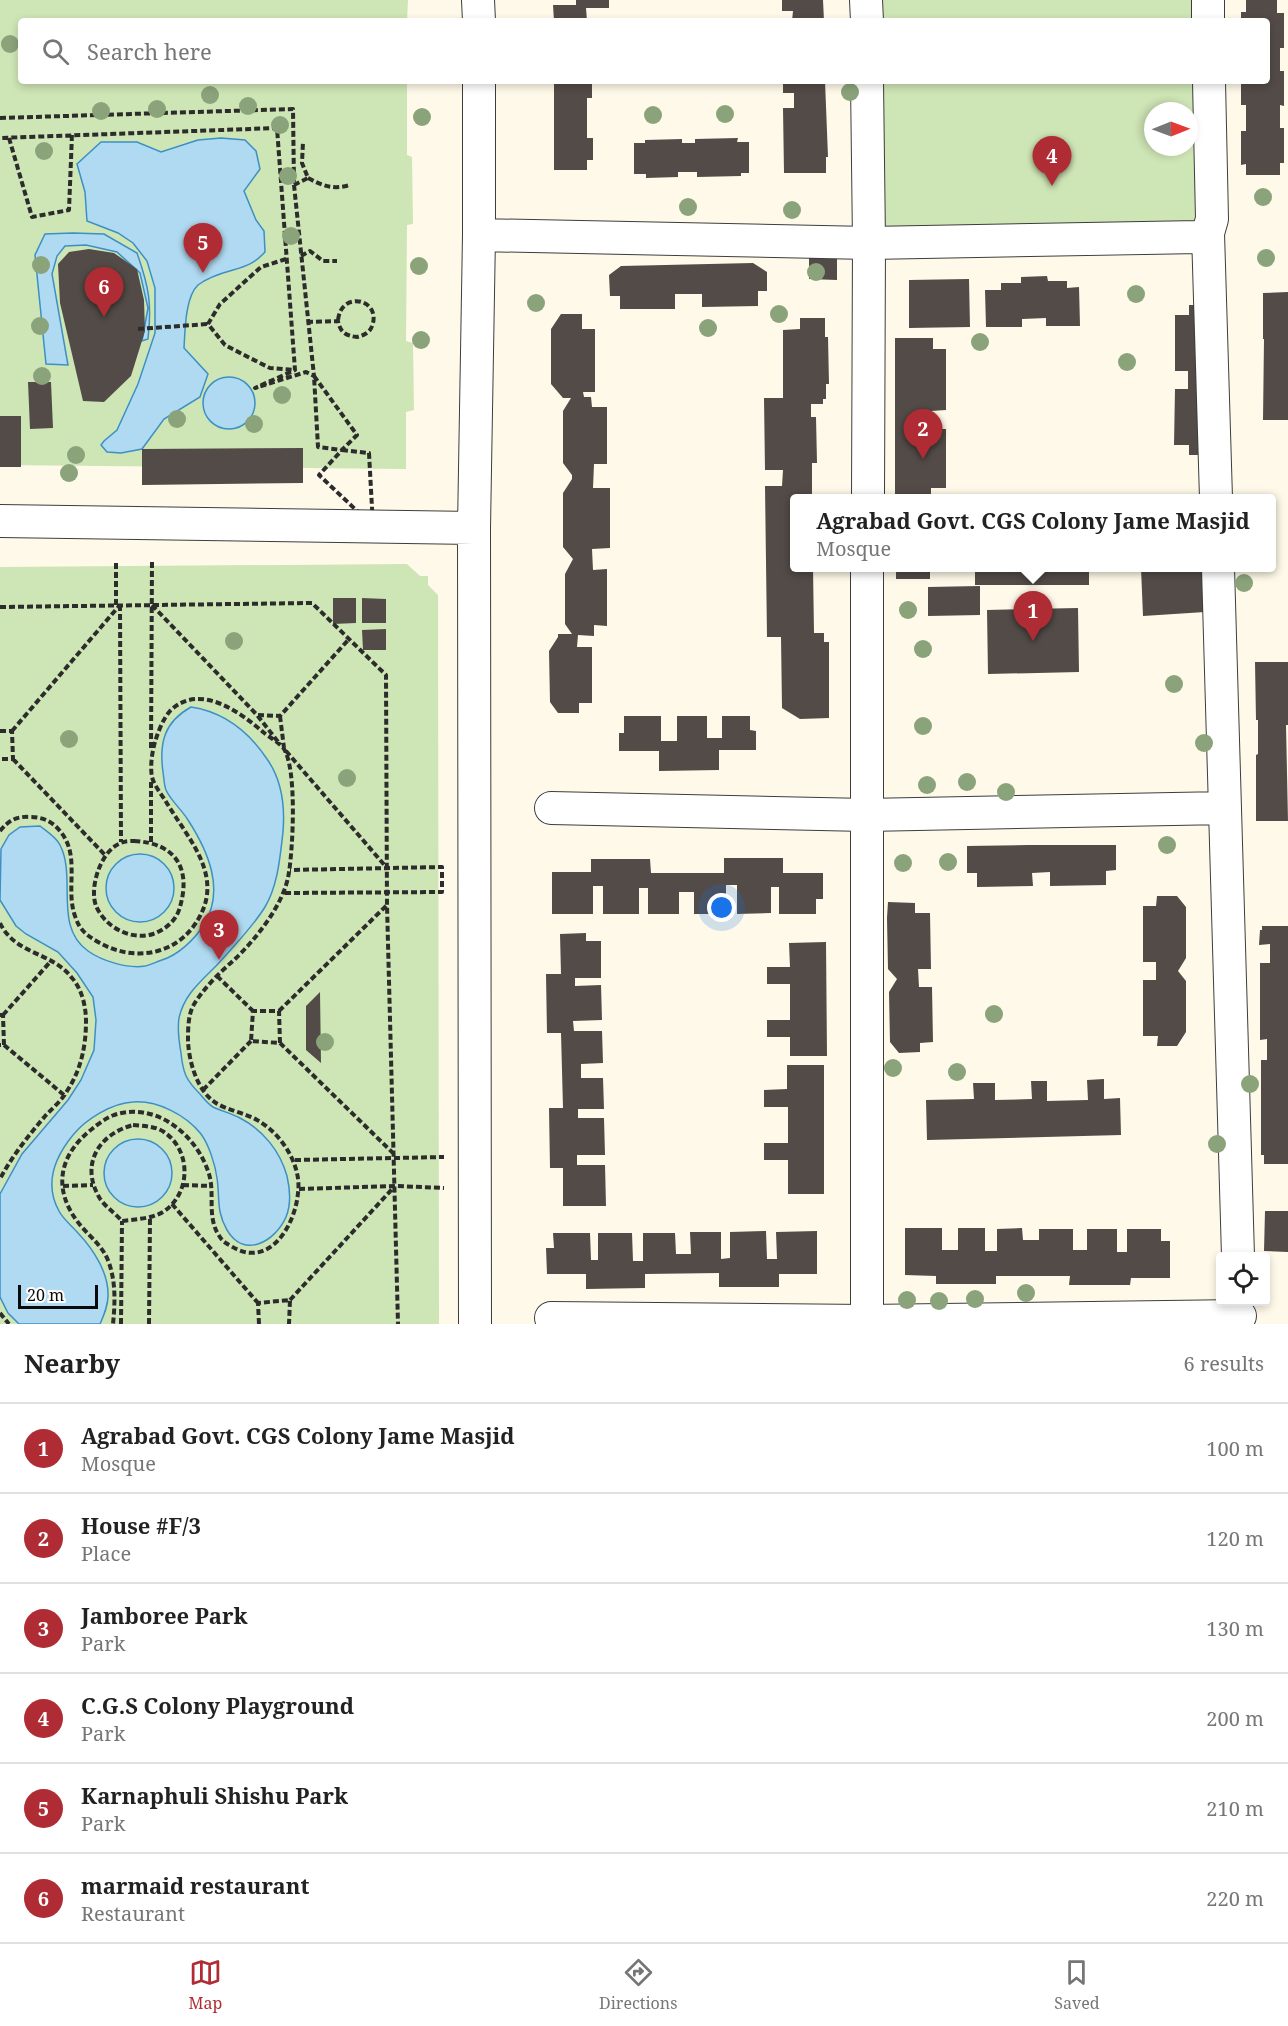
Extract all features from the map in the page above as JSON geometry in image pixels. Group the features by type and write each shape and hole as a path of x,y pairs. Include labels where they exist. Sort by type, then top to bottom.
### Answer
{"street":[{"path":"478,0 478,18"},
{"path":"866,0 867,18"},
{"path":"1208,0 1208,18"},
{"path":"475,1324 474,528 479,84"},
{"path":"867,84 868,494"},
{"path":"1209,84 1212,219 1208,233 1216,494"},
{"path":"479,235 869,243 1199,237 1208,233"},
{"path":"0,521 474,528"},
{"path":"867,572 867,1322"},
{"path":"1218,572 1238,1252"},
{"path":"551,808 866,815 1225,808"},
{"path":"551,1318 867,1322 1240,1314"}],"path":[{"path":"0,118 293,109 294,185 314,376 318,447 369,453 373,526"},
{"path":"0,138 277,128 296,370"},
{"path":"9,138 32,217 69,210 72,134"},
{"path":"303,142 302,163 308,178 323,186 337,189 350,185"},
{"path":"294,185 308,178"},
{"path":"301,256 310,251 323,261 337,261"},
{"path":"208,324 220,304 261,267 286,259"},
{"path":"354,301 361,301 367,305 372,310 374,318 369,332 357,338 344,333 339,328 338,321 338,314 346,303 354,301"},
{"path":"307,322 338,321"},
{"path":"138,329 208,324"},
{"path":"208,324 225,345 270,368 296,370"},
{"path":"296,370 255,388 306,372 314,376 357,435 319,475 373,526"},
{"path":"116,561 121,842"},
{"path":"151,842 152,562"},
{"path":"0,608 312,603 386,675 387,905 398,1324"},
{"path":"105,855 12,759 12,730 118,605"},
{"path":"152,605 257,715 387,868"},
{"path":"113,1324 114,1284 109,1262 102,1247 76,1220 64,1197 63,1186 63,1170 68,1154 78,1140 98,1124 115,1115 141,1112 166,1120 189,1138 210,1175 212,1216 219,1238 238,1250 251,1253 270,1249 286,1232 294,1212 299,1189 294,1160 284,1145 262,1122 237,1110 217,1104 203,1090 191,1065 189,1025 191,1009 217,975 248,944 285,893 290,870 294,814 290,772 284,749 280,716 349,639"},
{"path":"0,831 4,825 17,817 43,819 53,823 68,843 72,854 72,900 75,919 83,932 114,950 143,955 169,947 194,926 203,911 208,879 198,850 152,780 153,750 166,715 178,704 195,699 226,705 241,713 284,749"},
{"path":"257,715 280,716"},
{"path":"0,731 12,730"},
{"path":"0,759 12,759"},
{"path":"121,842 151,842 162,847 179,862 184,886 182,901 177,916 166,928 144,936 125,933 113,927 102,917 96,905 94,893 99,868 105,855 121,842"},
{"path":"285,893 442,892 442,867 290,870"},
{"path":"217,975 253,1011 279,1011 387,905"},
{"path":"0,923 13,940 24,949 51,961 72,978 86,1006 86,1037 81,1061 64,1095 6,1166 0,1179"},
{"path":"51,961 2,1015 2,1045 64,1095"},
{"path":"203,1090 251,1041 253,1011"},
{"path":"279,1011 280,1043"},
{"path":"251,1041 280,1043 394,1156"},
{"path":"121,1324 122,1221 100,1200 93,1185 92,1169 95,1153 104,1139 117,1129 133,1125 149,1126 164,1132 176,1143 185,1168 183,1185 172,1204 162,1212 150,1218 122,1221"},
{"path":"294,1160 394,1156 444,1157"},
{"path":"0,1166 6,1166"},
{"path":"63,1186 93,1185"},
{"path":"183,1185 211,1186"},
{"path":"289,1324 290,1300 395,1186"},
{"path":"299,1189 395,1186 444,1188"},
{"path":"172,1204 258,1303 258,1324"},
{"path":"149,1324 150,1218"},
{"path":"258,1303 290,1300"},
{"path":"0,1313 9,1324"}],"green space":[{"path":"0,0 408,0 407,18 18,18 18,84 407,84 407,155 412,157 413,224 407,225 406,341 413,343 414,410 406,412 406,469 0,465"},
{"path":"880,0 1217,0 1217,18 880,18"},
{"path":"881,84 1218,84 1221,225 884,231"},
{"path":"407,564 420,576 428,576 428,585 438,595 439,1324 0,1324 0,567"}],"water":[{"path":"221,138 245,140 256,151 260,169 244,191 256,220 264,231 265,252 250,264 202,282 190,298 186,315 184,348 208,374 200,397 164,419 142,449 121,453 107,452 101,445 117,430 138,384 155,333 155,288 147,261 133,243 118,233 87,221 85,192 77,164 101,142 137,142 161,152 198,140"},
{"path":"45,234 104,234 137,253 148,296 150,316 148,339 142,341 148,308 140,273 117,252 86,245 65,246 57,256 52,274 68,365 46,364 35,255"},
{"path":"224,377 234,377 248,384 255,403 248,422 234,429 224,429 214,425 207,418 203,408 203,398 207,388 214,381"},
{"path":"191,707 214,713 235,725 260,749 272,767 279,785 284,823 278,871 265,907 242,937 193,989 181,1010 178,1031 183,1066 188,1080 208,1103 237,1116 270,1142 280,1158 288,1181 290,1197 288,1212 275,1234 259,1244 242,1244 234,1239 227,1230 220,1210 217,1178 209,1149 195,1127 179,1115 152,1103 133,1102 117,1105 92,1118 78,1129 61,1152 52,1181 52,1191 59,1211 89,1246 103,1270 108,1296 107,1307 100,1324 19,1324 8,1313 0,1297 0,1194 22,1154 68,1100 81,1080 94,1050 96,1020 93,997 77,973 58,952 16,926 0,900 1,849 9,835 20,827 40,826 56,839 65,858 68,915 71,929 77,941 94,955 115,963 138,967 168,958 180,951 195,937 210,913 214,885 208,858 202,845 164,784 162,752 165,734 175,719"},
{"path":"133,854 147,854 159,859 169,869 174,888 169,907 159,917 147,922 133,922 121,917 111,907 106,895 106,881 111,869 121,859"},
{"path":"131,1139 145,1139 157,1144 167,1154 172,1173 167,1192 157,1202 145,1207 131,1207 119,1202 109,1192 104,1180 104,1166 109,1154 119,1144"}],"building":[{"path":"576,0 609,0 609,8 586,8 587,18 554,18 553,5 576,5"},
{"path":"782,0 823,0 824,18 792,18 793,11 782,11"},
{"path":"1246,0 1277,0 1277,13 1284,13 1284,48 1280,48 1280,71 1284,71 1284,106 1280,105 1280,128 1284,128 1284,163 1280,163 1280,175 1246,175 1246,164 1241,165 1241,131 1246,131 1246,105 1241,105 1241,84 1270,84 1270,18 1241,18 1241,12 1246,12"},
{"path":"554,84 592,84 592,98 587,98 587,138 593,138 593,160 587,160 587,170 554,170"},
{"path":"783,84 825,84 828,157 826,157 826,173 784,173 783,108 794,108 794,93 783,93"},
{"path":"738,138 737,142 749,142 749,173 741,173 741,176 697,177 697,172 678,172 678,177 646,178 646,174 634,174 634,143 645,143 645,140 682,139 682,143 695,143 695,139"},
{"path":"89,249 114,253 137,269 144,300 145,331 131,376 104,402 83,401 60,303 58,264 69,252"},
{"path":"809,252 837,252 837,280 809,279"},
{"path":"753,263 767,272 767,291 758,291 758,306 702,307 702,294 675,294 675,309 620,309 620,296 610,296 609,275 621,266"},
{"path":"1047,276 1048,281 1067,281 1067,288 1079,287 1080,326 1046,326 1046,318 1022,319 1022,327 986,327 985,290 1001,290 1001,283 1021,283 1021,277"},
{"path":"969,279 970,327 909,328 909,280"},
{"path":"1288,292 1288,420 1263,420 1263,293"},
{"path":"1189,305 1210,305 1208,455 1189,455 1189,445 1174,445 1175,389 1188,389 1188,371 1175,371 1175,315 1189,315"},
{"path":"561,314 582,314 582,329 595,329 595,392 583,392 584,397 591,397 592,407 607,407 607,464 594,464 593,488 610,488 610,548 592,549 593,570 607,569 607,626 594,625 594,636 578,635 577,647 592,647 592,703 579,703 579,713 558,713 550,702 549,651 558,634 572,634 565,624 565,574 573,559 563,547 563,493 572,475 563,463 563,411 571,398 563,398 551,384 551,329"},
{"path":"800,318 825,318 825,337 828,337 829,384 826,384 826,399 823,399 823,404 811,404 811,417 816,417 817,463 812,463 812,494 790,494 790,572 813,572 814,633 824,633 824,642 829,642 829,718 800,719 782,708 781,637 767,637 765,486 782,486 783,470 765,470 764,398 783,398 783,330 800,329"},
{"path":"895,338 933,338 933,349 946,349 946,410 931,411 931,429 946,429 946,488 931,488 931,494 895,494"},
{"path":"28,382 51,382 53,428 30,429"},
{"path":"0,416 21,416 21,467 0,467"},
{"path":"303,448 303,483 142,485 142,449"},
{"path":"896,572 930,572 930,579 896,579"},
{"path":"975,572 1089,572 1089,585 975,585"},
{"path":"1141,572 1202,572 1205,612 1143,616"},
{"path":"980,586 980,615 928,616 928,587"},
{"path":"333,598 356,598 356,623 333,624"},
{"path":"362,598 386,599 386,623 362,623"},
{"path":"1078,608 1079,672 988,674 987,610"},
{"path":"386,629 386,650 363,650 362,630"},
{"path":"1255,662 1288,662 1288,725 1286,725 1288,821 1256,821 1258,720 1256,720"},
{"path":"624,716 661,716 661,741 677,741 677,716 707,716 707,738 722,738 722,716 750,716 750,730 756,731 756,750 719,750 719,770 659,771 659,751 619,751 619,733 624,733"},
{"path":"1116,845 1116,870 1106,871 1106,885 1050,886 1050,872 1032,873 1033,886 977,887 977,873 967,873 967,846"},
{"path":"724,858 783,858 783,873 823,873 823,899 816,899 816,914 779,914 779,887 771,887 771,913 737,914 737,885 726,885 726,914 694,914 694,892 679,892 679,914 648,914 648,888 639,888 639,914 603,914 603,886 593,886 593,914 552,914 552,872 591,872 591,859 650,859 651,873 724,873"},
{"path":"1157,896 1177,896 1186,907 1186,958 1178,971 1186,981 1186,1032 1177,1046 1157,1046 1158,1036 1143,1036 1143,980 1156,980 1156,962 1143,962 1143,906 1156,906"},
{"path":"888,902 915,903 915,913 930,913 931,969 918,969 919,987 932,987 933,1042 920,1043 920,1052 899,1053 890,1042 889,992 897,979 888,969"},
{"path":"1262,926 1288,926 1288,1164 1264,1164 1264,1155 1261,1155 1261,1060 1267,1060 1267,1039 1260,1040 1260,963 1270,963 1270,944 1259,945"},
{"path":"586,933 586,941 601,941 601,978 575,978 575,986 601,985 602,1020 573,1021 574,1031 602,1031 603,1063 581,1064 581,1078 603,1078 604,1109 578,1109 578,1118 604,1118 605,1155 577,1155 577,1165 605,1165 606,1206 563,1206 563,1168 550,1168 549,1108 563,1108 561,1033 547,1033 546,974 561,974 560,934"},
{"path":"826,942 827,1056 790,1056 790,1037 767,1037 767,1020 790,1020 790,984 767,984 767,967 790,967 789,943"},
{"path":"320,992 321,1063 306,1050 306,1006"},
{"path":"787,1065 824,1065 824,1194 788,1194 788,1160 764,1160 764,1143 788,1143 788,1107 764,1107 764,1090 787,1089"},
{"path":"1104,1079 1104,1099 1120,1098 1121,1135 927,1140 926,1100 974,1099 973,1083 995,1083 995,1100 1032,1099 1031,1081 1047,1081 1047,1101 1088,1100 1087,1080"},
{"path":"1265,1211 1288,1211 1288,1252 1264,1251"},
{"path":"905,1228 942,1228 942,1250 958,1250 958,1228 985,1228 985,1251 997,1251 997,1229 1022,1228 1023,1240 1039,1240 1039,1229 1073,1229 1073,1250 1087,1250 1087,1229 1117,1229 1117,1252 1127,1252 1127,1229 1161,1229 1161,1241 1170,1241 1170,1278 1131,1278 1130,1285 1069,1285 1070,1276 996,1276 996,1284 936,1284 936,1276 905,1275"},
{"path":"766,1231 767,1259 777,1259 776,1232 817,1231 817,1274 779,1274 779,1287 719,1287 719,1273 645,1274 645,1288 586,1289 586,1274 547,1274 546,1248 554,1248 553,1233 590,1233 591,1260 598,1260 598,1233 632,1233 633,1261 643,1261 643,1233 675,1233 676,1254 691,1254 690,1232 721,1232 721,1259 730,1258 730,1232"}],"place":[{"name":"C.G.S Colony Playground","path":"1052,186"},
{"name":"Karnaphuli Shishu Park","path":"203,273"},
{"name":"marmaid restaurant","path":"104,317"},
{"name":"House #F/3","path":"923,459"},
{"name":"Agrabad Govt. CGS Colony Jame Masjid","path":"1033,641"},
{"name":"Jamboree Park","path":"219,960"}]}
